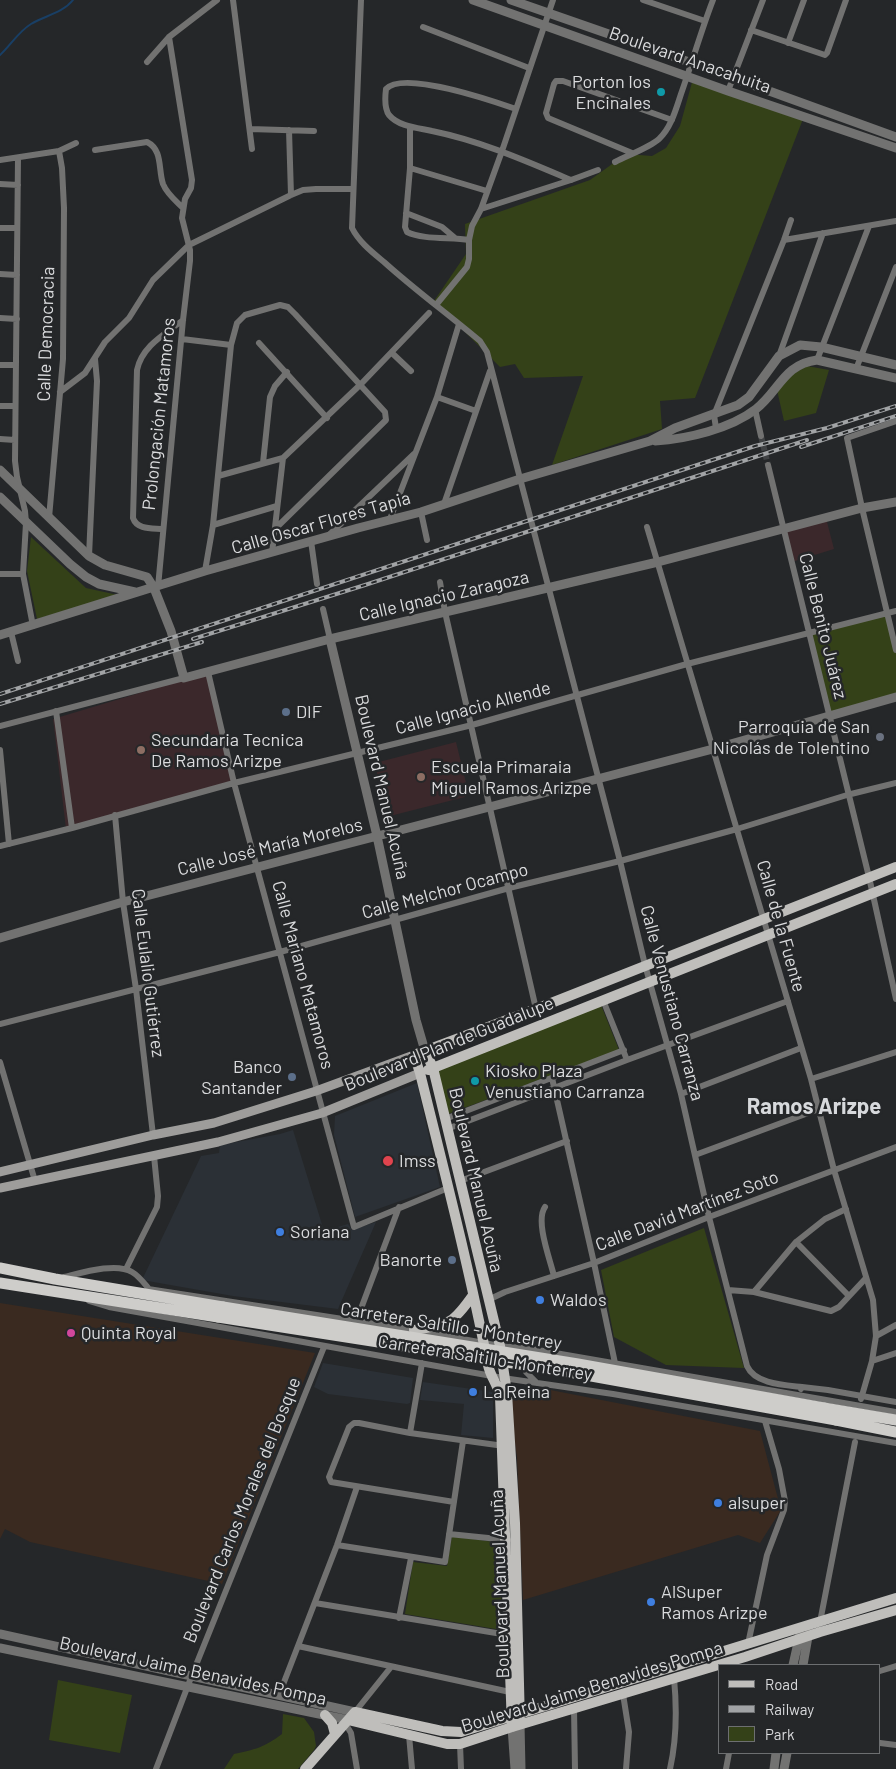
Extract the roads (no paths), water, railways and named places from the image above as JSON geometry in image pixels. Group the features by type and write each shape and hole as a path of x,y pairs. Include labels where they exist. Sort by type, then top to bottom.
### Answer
{"highway":[{"name":"Carretera Saltillo - Monterrey","path":"0,1268 55,1280 117,1289 220,1312 558,1370 896,1432"},
{"name":"Carretera Saltillo - Monterrey","path":"0,1283 220,1312 568,1362 896,1420"}],"main road":[{"name":"Boulevard Plan de Guadalupe","path":"0,1172 154,1135 214,1123 316,1091 536,1009 896,867"},
{"name":"Boulevard Plan de Guadalupe","path":"0,1188 218,1142 322,1113 896,884"},
{"name":"Boulevard Manuel Acuña","path":"419,1053 433,1068 500,1346 503,1378 508,1401 506,1447"},
{"name":"Boulevard Manuel Acuña","path":"419,1053 420,1073 485,1344 488,1366 499,1389 506,1447 511,1540 516,1725"},
{"path":"414,1330 444,1324 453,1320 460,1314 473,1295"},
{"name":"Boulevard Manuel Acuña","path":"511,1540 508,1635 510,1692 516,1714"},
{"name":"Boulevard Jaime Benavides Pompa","path":"350,1718 456,1732 896,1598"},
{"name":"Boulevard Jaime Benavides Pompa","path":"723,1664 744,1661 804,1637 896,1610"},
{"path":"704,1658 726,1663"},
{"name":"Boulevard Jaime Benavides Pompa","path":"350,1718 447,1744 460,1744 516,1725 718,1665"},
{"path":"627,1692 650,1679 656,1671"},
{"path":"325,1715 332,1723 335,1734"},
{"path":"305,1769 350,1718"}],"street":[{"path":"147,62 169,37 217,0"},
{"path":"233,0 252,149"},
{"name":"Calle Venustiano Carranza","path":"361,0 352,228 355,234 410,286 436,305 484,347 538,545 645,965 681,1094 708,1217 749,1371 758,1378 896,1402"},
{"name":"Boulevard Anacahuita","path":"473,0 728,91 896,137"},
{"name":"Boulevard Anacahuita","path":"511,0 732,78 896,148"},
{"path":"436,305 467,267 472,226 481,209 502,151 553,0"},
{"path":"643,0 705,21"},
{"path":"615,162 660,138 672,120 705,21 714,0"},
{"path":"728,91 763,0"},
{"path":"788,43 804,0"},
{"path":"751,30 822,55 826,54 846,0"},
{"path":"423,27 529,68"},
{"path":"95,150 147,142 152,144 157,151 163,182 167,191 183,208 192,180 169,37"},
{"path":"632,153 548,118 546,113 556,81 563,81 672,120"},
{"path":"516,109 470,93 432,85 403,83 389,85 386,89 385,99 390,115 410,127 458,137 502,151 571,180"},
{"path":"410,127 410,168 405,226 407,232 470,240"},
{"path":"250,129 314,131"},
{"path":"289,130 291,195"},
{"path":"0,160 59,151 76,143"},
{"name":"Calle Democracia","path":"49,518 64,344 63,181 59,151"},
{"path":"18,158 15,440 16,470 26,522 23,574 32,626"},
{"path":"410,168 487,191"},
{"path":"481,209 598,170"},
{"path":"0,184 18,185"},
{"path":"60,392 85,373 110,336 129,318 152,280 189,245 303,190 353,189"},
{"name":"Prolongación Matamoros","path":"156,587 190,261 189,245 182,218 183,208"},
{"path":"406,213 442,227 455,238"},
{"path":"716,428 714,414 784,240 790,220"},
{"path":"784,240 896,221"},
{"path":"869,226 816,360 896,378"},
{"path":"0,228 17,228"},
{"path":"779,356 823,233"},
{"path":"856,369 896,267"},
{"path":"0,274 17,275"},
{"path":"205,571 213,525 231,345 236,323 245,316 280,305 288,307 362,384 386,412 387,417 276,528"},
{"path":"218,476 283,458 362,384 429,314"},
{"path":"0,318 16,319"},
{"path":"163,528 138,526 133,518 137,370 139,361 148,348 183,320"},
{"path":"390,519 437,397 459,324"},
{"path":"182,339 231,345"},
{"path":"260,343 327,418"},
{"name":"Calle Oscar Flores Tapia","path":"0,635 205,571 421,512 520,479 650,441 675,428 738,405 749,397 779,356 800,345 821,347 896,365"},
{"path":"392,353 411,371"},
{"path":"89,556 97,381 95,358"},
{"name":"Calle Oscar Flores Tapia","path":"650,441 680,439 736,421 755,409 795,367 805,362 816,360"},
{"path":"0,365 16,365"},
{"path":"444,504 490,370"},
{"path":"263,463 270,397 275,386 287,372"},
{"path":"437,397 476,411"},
{"path":"0,406 15,406"},
{"path":"755,409 761,436"},
{"path":"896,421 849,436 847,440 896,650"},
{"path":"0,440 15,440"},
{"path":"328,536 417,451"},
{"path":"272,552 283,458"},
{"name":"Calle Benito Juárez","path":"768,464 830,714 847,795 869,877 896,998"},
{"path":"0,470 89,556 106,565 143,574 150,579 156,587 184,678"},
{"path":"0,497 77,571 92,582 138,593"},
{"name":"Calle Ignacio Zaragoza","path":"0,726 330,639 658,562 862,508 896,502"},
{"path":"213,525 277,506"},
{"path":"421,512 427,540"},
{"name":"Calle de la Fuente","path":"648,527 811,1079 834,1170 872,1300 876,1336 872,1361 862,1397"},
{"path":"311,541 317,584"},
{"path":"0,574 23,574"},
{"path":"440,582 445,612 536,1009"},
{"name":"Boulevard Manuel Acuña","path":"323,609 377,836 416,1020 419,1053"},
{"name":"Calle Ignacio Allende","path":"0,846 72,828 234,782 472,725 687,664 896,611"},
{"path":"11,632 18,661"},
{"name":"Calle Mariano Matamoros","path":"208,672 234,782 354,1228 399,1207"},
{"name":"Calle José María Morelos","path":"0,938 257,866 599,780 896,697"},
{"path":"56,711 72,828"},
{"path":"0,750 8,844"},
{"name":"Calle Melchor Ocampo","path":"0,1024 280,952 509,888 620,861 737,829 847,795 896,783"},
{"name":"Calle Eulalio Gutiérrez","path":"115,816 123,902 154,1135"},
{"path":"603,1000 627,1060"},
{"path":"446,1124 482,1115 601,1069 788,1001"},
{"path":"681,1094 801,1048"},
{"path":"446,1124 479,1106 624,1050"},
{"path":"811,1079 896,1052"},
{"path":"598,1060 601,1069"},
{"path":"0,1062 35,1181"},
{"path":"552,1078 615,1363"},
{"path":"522,1089 525,1098"},
{"path":"479,1106 482,1115"},
{"path":"695,1155 819,1109"},
{"path":"460,1181 567,1141"},
{"name":"Calle David Martínez Soto","path":"488,1300 505,1292 594,1263 708,1217 896,1147"},
{"path":"126,1269 157,1207 158,1196 154,1156"},
{"path":"356,1322 399,1207 448,1188"},
{"path":"545,1206 542,1211 541,1221 554,1276"},
{"path":"754,1292 796,1242 825,1219 846,1209"},
{"path":"796,1242 850,1296"},
{"path":"55,1280 102,1269 126,1269 137,1276 148,1289"},
{"path":"728,1290 754,1292 828,1311 837,1309 866,1278"},
{"name":"Carretera Saltillo-Monterrey","path":"117,1289 148,1289 414,1330 485,1344 532,1349 896,1412"},
{"name":"Carretera Saltillo-Monterrey","path":"72,1294 89,1302 108,1307 324,1347 422,1363 465,1366 503,1378 613,1394 765,1422 896,1443"},
{"path":"876,1336 896,1325"},
{"path":"463,1339 470,1349 465,1366"},
{"name":"Boulevard Carlos Morales del Bosque","path":"156,1769 324,1347"},
{"path":"532,1349 527,1353 523,1362 526,1372 536,1382"},
{"path":"872,1361 896,1352"},
{"path":"410,1433 422,1363"},
{"path":"798,1395 802,1386"},
{"path":"748,1644 767,1555 784,1510 779,1469 765,1422"},
{"path":"454,1502 331,1482 329,1477 349,1427 359,1423 410,1433 506,1447"},
{"path":"337,1545 445,1562 463,1441"},
{"path":"820,1632 855,1442"},
{"path":"279,1694 337,1545 357,1487"},
{"path":"449,1534 511,1540"},
{"path":"399,1618 411,1558"},
{"path":"315,1603 508,1635"},
{"path":"803,1664 806,1625"},
{"name":"Boulevard Jaime Benavides Pompa","path":"0,1634 279,1694 350,1718"},
{"path":"793,1664 804,1637"},
{"path":"298,1646 510,1692"},
{"name":"Boulevard Jaime Benavides Pompa","path":"0,1648 325,1715 350,1718"},
{"path":"881,1671 896,1666"},
{"path":"357,1769 350,1718 391,1667"},
{"path":"670,1769 677,1717 674,1678"},
{"path":"626,1769 628,1732 627,1692"},
{"path":"574,1708 575,1769"},
{"name":"Boulevard Manuel Acuña","path":"515,1769 516,1725"},
{"name":"Boulevard Manuel Acuña","path":"516,1725 521,1769"},
{"path":"409,1735 412,1769"},
{"path":"881,1743 896,1745"},
{"path":"460,1744 461,1769"},
{"path":"726,1769 729,1754"},
{"path":"774,1769 776,1754"},
{"path":"784,1769 787,1754"}],"waterway":[{"path":"0,55 26,27 64,8 73,0"}],"tunnel":[{"path":"761,436 768,465"}],"railway":[{"path":"0,694 755,446 827,428 896,406"},
{"path":"801,447 896,416"},
{"path":"193,639 365,585 807,440"},
{"path":"0,704 202,642"}],"place":[{"name":"Porton los Encinales","path":"661,92"},
{"name":"DIF","path":"286,712"},
{"name":"Parroquia de San Nicolás de Tolentino","path":"880,737"},
{"name":"Secundaria Tecnica De Ramos Arizpe","path":"141,750"},
{"name":"Escuela Primaraia Miguel Ramos Arizpe","path":"421,777"},
{"name":"Banco Santander","path":"292,1077"},
{"name":"Kiosko Plaza Venustiano Carranza","path":"475,1081"},
{"name":"Imss","path":"388,1161"},
{"name":"Soriana","path":"280,1232"},
{"name":"Banorte","path":"452,1260"},
{"name":"Waldos","path":"540,1300"},
{"name":"Quinta Royal","path":"71,1333"},
{"name":"La Reina","path":"473,1392"},
{"name":"alsuper","path":"718,1503"},
{"name":"AlSuper Ramos Arizpe","path":"651,1602"}],"district":[{"name":"Ramos Arizpe","path":"814,1107"}]}
